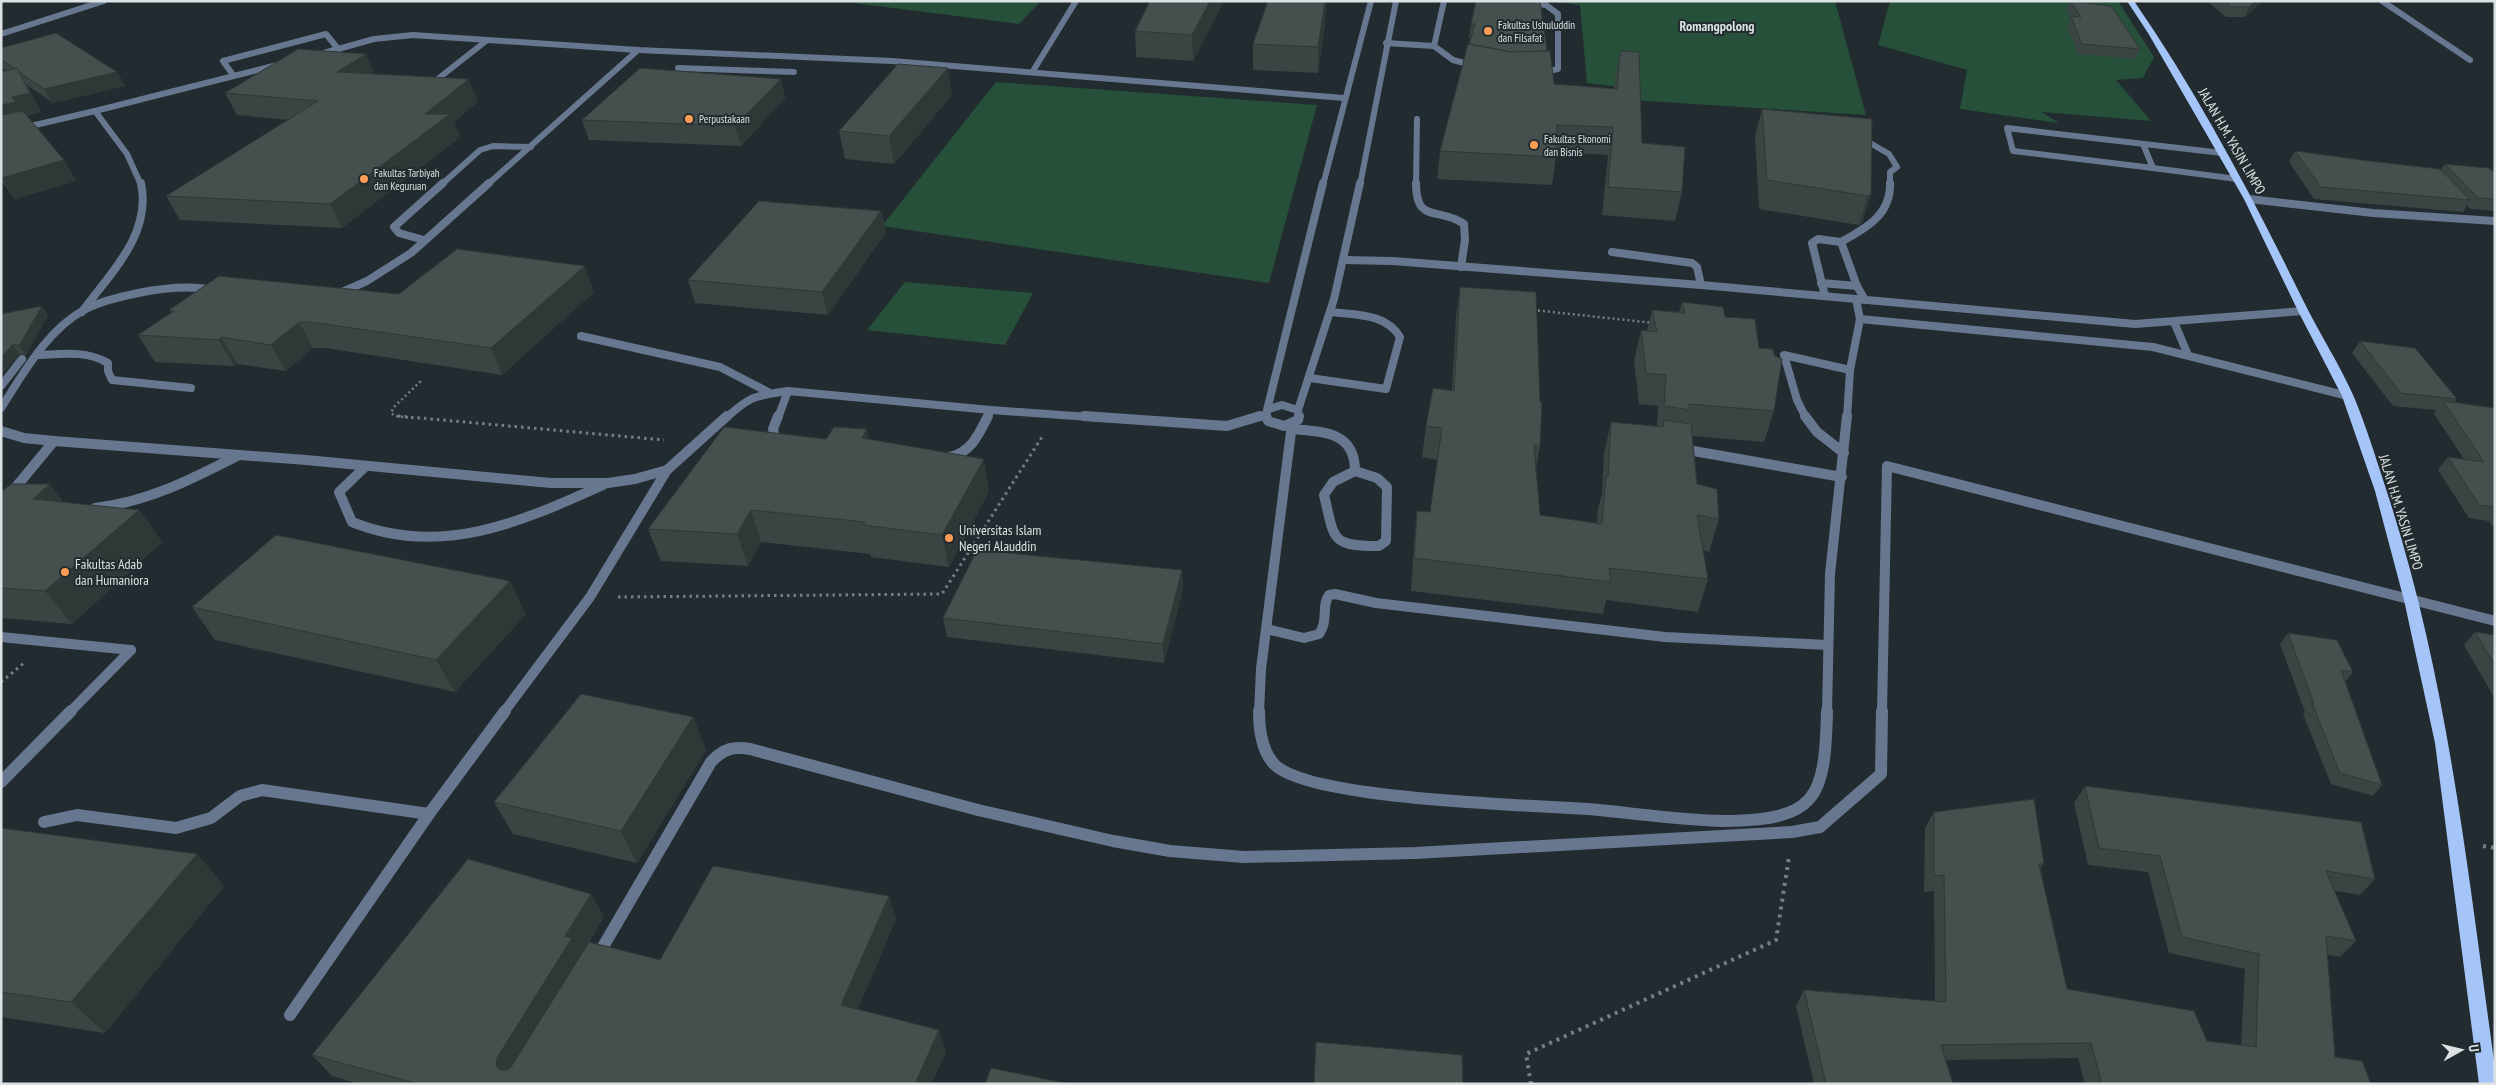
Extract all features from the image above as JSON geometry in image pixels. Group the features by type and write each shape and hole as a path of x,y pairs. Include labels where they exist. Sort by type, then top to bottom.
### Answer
{"main road":[{"name":"JALAN H.M. YASIN LIMPO","path":"2130,1 2152,33 2250,199 2303,311 2348,396 2381,491 2411,600 2442,743 2488,1084"}],"street":[{"path":"1,34 104,1"},
{"path":"1033,71 1076,1"},
{"path":"1355,471 1354,454 1348,444 1339,438 1292,427 1274,425 1268,421 1266,413 1344,98 1371,1"},
{"path":"1396,1 1386,43 1344,260 1331,312 1298,410 1300,415 1292,427 1266,629 1260,724 1262,742 1277,767 1286,774 1304,781 1420,797 1715,821 1759,819 1796,811 1806,804 1823,773 1824,766 1830,574 1842,477 1850,370 1860,319 1861,300 1844,246 1841,242"},
{"path":"1434,46 1444,1"},
{"path":"1518,1 1549,5 1555,8 1558,14 1558,69 1549,72 1533,72"},
{"path":"2382,1 2470,60"},
{"path":"233,75 223,61 326,34 339,50"},
{"path":"310,57 374,39 397,36 1033,71 1344,98"},
{"path":"422,92 486,41"},
{"path":"1386,43 1434,46 1442,55 1454,61 1479,67"},
{"path":"333,296 391,268 531,147 638,50"},
{"path":"696,53 676,71 794,72"},
{"path":"780,79 794,72 811,58"},
{"path":"1,134 291,61"},
{"path":"1,408 38,355 82,312 126,253 145,217 145,195 134,166 94,111"},
{"path":"1417,119 1416,201 1420,209 1433,215 1459,220 1464,224 1465,240 1461,267"},
{"path":"2222,153 2007,128 2013,151 2237,179"},
{"path":"1825,296 1812,243 1818,239 1841,242 1867,226 1884,210 1889,201 1890,172 1897,167 1889,154 1857,135"},
{"path":"2143,144 2153,168"},
{"path":"424,240 399,233 394,227 480,150 493,146 531,147"},
{"path":"2250,199 2373,212 2495,221"},
{"path":"1612,252 1692,263 1697,267 1702,285"},
{"path":"1344,260 1702,285 2135,324 2303,311"},
{"path":"1821,283 1857,286"},
{"path":"82,312 119,298 168,288 205,288 223,292"},
{"path":"1310,378 1386,389 1400,337 1397,329 1388,323 1376,319 1331,312"},
{"path":"1860,319 2153,347 2188,354 2348,396"},
{"path":"2174,322 2188,354"},
{"path":"581,336 720,367 770,393"},
{"path":"38,355 87,354 108,362 108,371 112,380 191,388"},
{"path":"1844,453 1825,441 1801,412 1784,355 1850,370"},
{"path":"1,386 22,359"},
{"path":"290,1015 429,814 590,597 667,470 700,443 744,401 770,393 788,391 991,410 1227,426 1266,413 1273,406 1282,405 1298,410"},
{"path":"788,391 773,429 775,438 792,442"},
{"path":"941,457 955,457 969,448 991,410"},
{"path":"1,431 24,438 54,441 240,454 551,483 608,483 635,479 667,470"},
{"path":"4,508 54,441"},
{"path":"1668,446 1842,477"},
{"path":"88,508 115,506 160,495 240,454"},
{"path":"366,466 340,492 352,522 382,533 412,536 448,536 491,530 537,515 608,483"},
{"path":"589,970 710,762 720,752 733,747 750,749 978,810 1113,841 1170,851 1244,857 1416,854 1792,832 1820,827 1882,774 1887,466 2495,621"},
{"path":"1355,471 1376,477 1387,487 1386,541 1379,546 1341,542 1332,532 1324,495 1333,482 1355,471"},
{"path":"1266,629 1300,637 1319,635 1324,631 1327,615 1324,606 1325,599 1329,594 1335,594 1376,603 1665,637 1828,645"},
{"path":"1,637 131,650 1,782"},
{"path":"44,822 77,815 176,828 211,818 240,796 262,790 429,814"}],"path":[{"path":"1525,310 1660,324"},
{"path":"422,380 394,407 391,413 395,416 700,443"},
{"path":"590,597 942,594 1056,415"},
{"path":"1531,1084 1526,1054 1776,940 1792,832"}],"green space":[{"path":"838,1 1041,1 1019,24"},
{"path":"1548,1 1835,1 1866,115 1631,100 1631,88 1587,83 1580,5"},
{"path":"1890,1 2118,1 2154,57 2143,78 2116,80 2151,121 2042,112 2059,123 1960,109 1967,70 1878,45"},
{"path":"996,82 1317,105 1269,283 882,226"},
{"path":"905,282 1033,293 1005,345 867,330"}],"building":[{"path":"1150,1 1210,1 1192,35 1135,31"},
{"path":"1268,1 1325,1 1318,47 1253,44"},
{"name":"Fakultas Ushuluddin dan Filsafat","path":"1476,1 1540,1 1547,51 1511,52 1469,44 1475,24 1471,24"},
{"path":"2070,1 2111,6 2140,49 2082,44 2071,16 2081,17"},
{"path":"2224,1 2256,1 2249,7 2231,7"},
{"path":"56,33 117,72 44,89 18,71 17,68 15,69 1,59 1,48"},
{"path":"1468,44 1511,52 1550,51 1554,84 1617,89 1620,51 1639,52 1642,143 1685,147 1682,192 1608,187 1613,127 1557,125 1556,157 1440,151"},
{"path":"298,49 366,54 337,72 469,79 425,114 450,114 330,204 166,196 318,101 225,93"},
{"path":"898,64 948,68 889,136 839,131"},
{"path":"17,68 30,93 12,97 16,102 1,105 1,72"},
{"path":"640,68 781,79 735,126 582,120"},
{"path":"1762,109 1872,119 1871,194 1868,196 1767,180"},
{"path":"23,111 64,160 2,178 1,115"},
{"path":"2295,151 2440,169 2470,200 2321,187"},
{"path":"2445,164 2489,168 2495,173 2495,199 2478,198"},
{"path":"759,201 881,211 822,292 688,280"},
{"path":"457,249 585,266 491,348 311,322 299,322 271,345 221,337 219,340 138,335 174,311 169,310 219,276 399,294"},
{"path":"1460,287 1536,292 1540,402 1542,402 1540,446 1534,445 1540,515 1602,524 1606,476 1608,477 1611,422 1663,427 1664,420 1691,424 1697,484 1717,489 1719,519 1697,515 1708,579 1609,568 1611,582 1414,558 1417,511 1430,512 1442,428 1426,426 1433,388 1454,391"},
{"path":"1682,302 1723,307 1725,317 1755,319 1759,348 1772,349 1775,356 1782,359 1774,411 1689,404 1690,410 1664,406 1666,375 1646,373 1641,330 1657,332 1652,310 1685,313"},
{"path":"42,306 19,346 13,344 1,358 1,314"},
{"path":"2360,341 2415,348 2457,399 2401,393"},
{"path":"2443,401 2495,408 2495,507 2479,505 2448,457 2484,462"},
{"path":"724,427 826,439 834,427 867,429 862,438 984,459 942,535 863,525 865,522 751,510 737,534 648,529"},
{"path":"11,484 50,484 33,499 139,510 45,591 1,588 1,492"},
{"path":"276,535 510,581 436,660 192,607"},
{"path":"977,550 1182,570 1163,644 943,618"},
{"path":"2475,632 2495,635 2495,665"},
{"path":"2288,633 2337,640 2353,672 2341,670 2382,785 2340,773 2312,703 2314,704"},
{"path":"581,694 693,717 621,831 494,802"},
{"path":"2085,786 2361,822 2375,879 2326,871 2356,941 2326,936 2335,1057 2362,1061 2371,1084 2102,1084 2091,1043 1941,1045 1953,1084 1826,1084 1804,990 1946,1002 1944,875 1934,876 1934,812 2034,799 2044,864 2039,864 2067,989 2194,1011 2207,1041 2256,1047 2259,954 2182,937 2160,856 2099,848"},
{"path":"1,828 197,854 71,1002 1,992"},
{"path":"468,859 591,894 565,936 572,938 497,1058 496,1066 500,1070 507,1070 511,1067 589,942 660,960 713,866 889,896 841,1005 939,1030 915,1084 419,1084 312,1055"},
{"path":"1316,1042 1462,1055 1463,1084 1314,1084"},
{"path":"991,1068 1070,1084 985,1084"}],"place":[{"name":"Fakultas Ushuluddin dan Filsafat","path":"1488,31"},
{"name":"Perpustakaan","path":"689,119"},
{"name":"Fakultas Ekonomi dan Bisnis","path":"1534,145"},
{"name":"Fakultas Tarbiyah dan Keguruan","path":"364,179"},
{"name":"Universitas Islam Negeri Alauddin","path":"949,538"},
{"name":"Fakultas Adab dan Humaniora","path":"65,572"}],"district":[{"name":"Romangpolong","path":"1717,26"}]}
